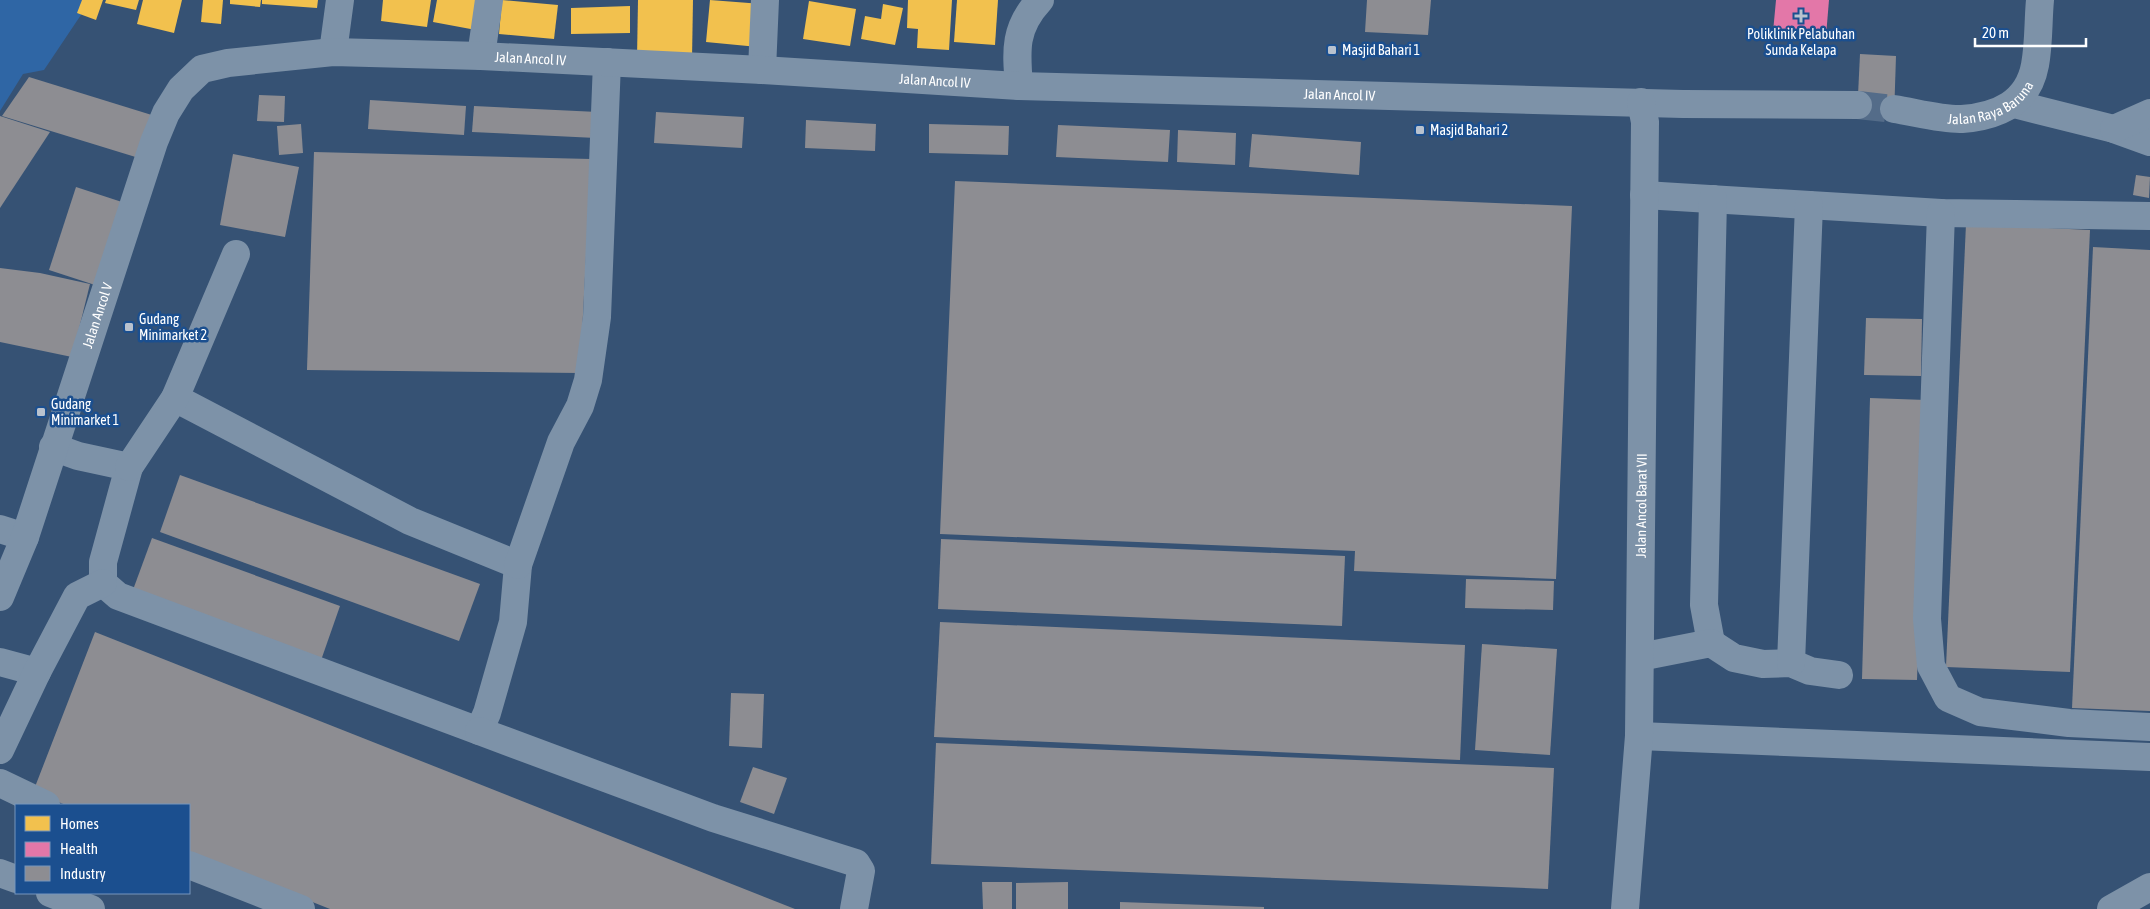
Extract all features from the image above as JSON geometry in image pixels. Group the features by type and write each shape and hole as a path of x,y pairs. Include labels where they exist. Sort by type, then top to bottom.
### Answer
{"street":[{"path":"333,52 340,0"},
{"path":"481,56 489,0"},
{"path":"762,70 765,0"},
{"path":"1019,86 1016,54 1020,32 1026,14 1040,0"},
{"name":"Jalan Raya Baruna","path":"1894,109 1961,119 1994,112 2014,104 2024,94 2035,66 2040,0"},
{"name":"Jalan Ancol IV","path":"228,63 333,52 481,56 762,70 1019,86 1641,102"},
{"path":"479,731 487,713 513,622 518,565 561,442 580,406 588,380 597,317 607,62"},
{"name":"Jalan Ancol V","path":"0,597 12,533 91,458 154,142 166,113 181,88 202,69 228,63"},
{"path":"1641,102 1858,105"},
{"name":"Jalan Ancol Barat VII","path":"1625,909 1639,736 1645,122 1641,102"},
{"path":"2014,104 2114,129 2150,142"},
{"path":"2114,129 2150,113"},
{"path":"1644,195 1941,213 2150,216"},
{"path":"1711,644 1704,605 1713,199"},
{"path":"1791,663 1809,205"},
{"path":"1941,213 1927,619 1931,666 1948,698 1980,712 2068,724 2150,727"},
{"path":"236,254 175,398 91,458 103,562 103,583 118,596 479,731 713,818 856,863 861,871 854,909"},
{"path":"175,398 410,521 518,565"},
{"path":"0,750 37,672 77,596 103,583"},
{"path":"1640,657 1711,644 1734,658 1763,664 1791,663 1810,671 1839,675"},
{"path":"0,662 37,672"},
{"path":"1639,736 2150,757"},
{"path":"0,784 44,804"},
{"path":"190,865 301,909"},
{"path":"0,873 15,879"},
{"path":"2111,909 2150,887"},
{"path":"53,894 91,909"}],"shaded area":[{"path":"0,0 91,0 44,70 23,74 0,111"}],"building: Homes":[{"path":"82,0 103,0 96,20 77,13"},
{"path":"106,0 139,0 136,10 105,3"},
{"path":"143,0 182,0 174,33 137,24"},
{"path":"203,0 223,0 221,24 201,22"},
{"path":"230,0 261,0 260,7 230,4"},
{"path":"262,0 318,0 317,8 262,4"},
{"path":"383,0 431,0 427,27 381,21"},
{"path":"437,0 481,0 476,30 433,22"},
{"path":"502,0 558,5 554,39 499,34"},
{"path":"638,0 693,0 692,59 637,58"},
{"path":"710,0 762,4 758,47 706,42"},
{"path":"908,0 952,0 949,50 917,48 918,29 907,28"},
{"path":"957,0 998,0 995,45 954,42"},
{"path":"809,1 856,9 850,46 803,39"},
{"path":"883,4 903,8 895,45 861,39 865,16 881,19"},
{"path":"630,6 630,33 571,34 571,8"}],"building: Health":[{"name":"Poliklinik Pelabuhan Sunda Kelapa","path":"1776,0 1829,0 1826,36 1773,32"}],"building: Industry":[{"path":"1367,0 1431,0 1428,35 1365,32"},
{"path":"1860,54 1896,56 1894,117 1857,116"},
{"path":"29,77 155,116 142,159 2,116"},
{"path":"259,95 285,96 284,122 257,121"},
{"path":"370,100 466,106 464,135 368,129"},
{"path":"474,106 598,112 596,138 472,132"},
{"path":"656,112 744,117 742,148 654,143"},
{"path":"0,116 50,132 0,208"},
{"path":"806,120 876,124 875,151 805,148"},
{"path":"301,124 303,153 279,155 277,126"},
{"path":"929,124 1009,126 1008,155 929,153"},
{"path":"1058,125 1170,130 1168,162 1056,157"},
{"path":"1178,130 1236,133 1235,165 1177,162"},
{"path":"1252,134 1361,142 1359,175 1249,167"},
{"path":"314,152 591,159 580,373 307,370"},
{"path":"233,154 299,167 285,237 220,225"},
{"path":"2136,175 2150,177 2149,198 2133,195"},
{"path":"955,181 1572,206 1556,579 1354,571 1355,551 940,534"},
{"path":"76,187 125,203 98,286 49,270"},
{"path":"1966,224 2090,230 2070,672 1946,667"},
{"path":"2093,247 2150,250 2150,711 2072,708"},
{"path":"0,268 40,273 90,284 72,357 0,342"},
{"path":"1866,318 1922,319 1921,376 1864,375"},
{"path":"1870,398 1926,400 1917,680 1862,679"},
{"path":"180,475 480,584 459,641 160,532"},
{"path":"152,538 340,606 319,666 130,598"},
{"path":"941,539 1345,556 1342,626 938,609"},
{"path":"1466,579 1554,581 1553,610 1465,608"},
{"path":"940,622 1465,645 1460,760 934,737"},
{"path":"95,632 795,909 330,909 190,853 190,804 63,804 33,792"},
{"path":"1482,644 1557,649 1550,755 1475,750"},
{"path":"731,693 764,694 762,748 729,746"},
{"path":"936,743 1554,768 1548,889 931,864"},
{"path":"753,767 787,778 774,814 740,802"},
{"path":"982,882 1012,882 1012,909 983,909"},
{"path":"1068,882 1068,909 1016,909 1016,883"},
{"path":"1120,902 1264,907 1264,909 1120,909"}],"tunnel":[{"path":"1858,105 1894,109"}],"place":[{"name":"Poliklinik Pelabuhan Sunda Kelapa","path":"1801,16"},
{"name":"Masjid Bahari 1","path":"1332,50"},
{"name":"Masjid Bahari 2","path":"1420,130"},
{"name":"Gudang Minimarket 2","path":"129,327"},
{"name":"Gudang Minimarket 1","path":"41,412"}]}
